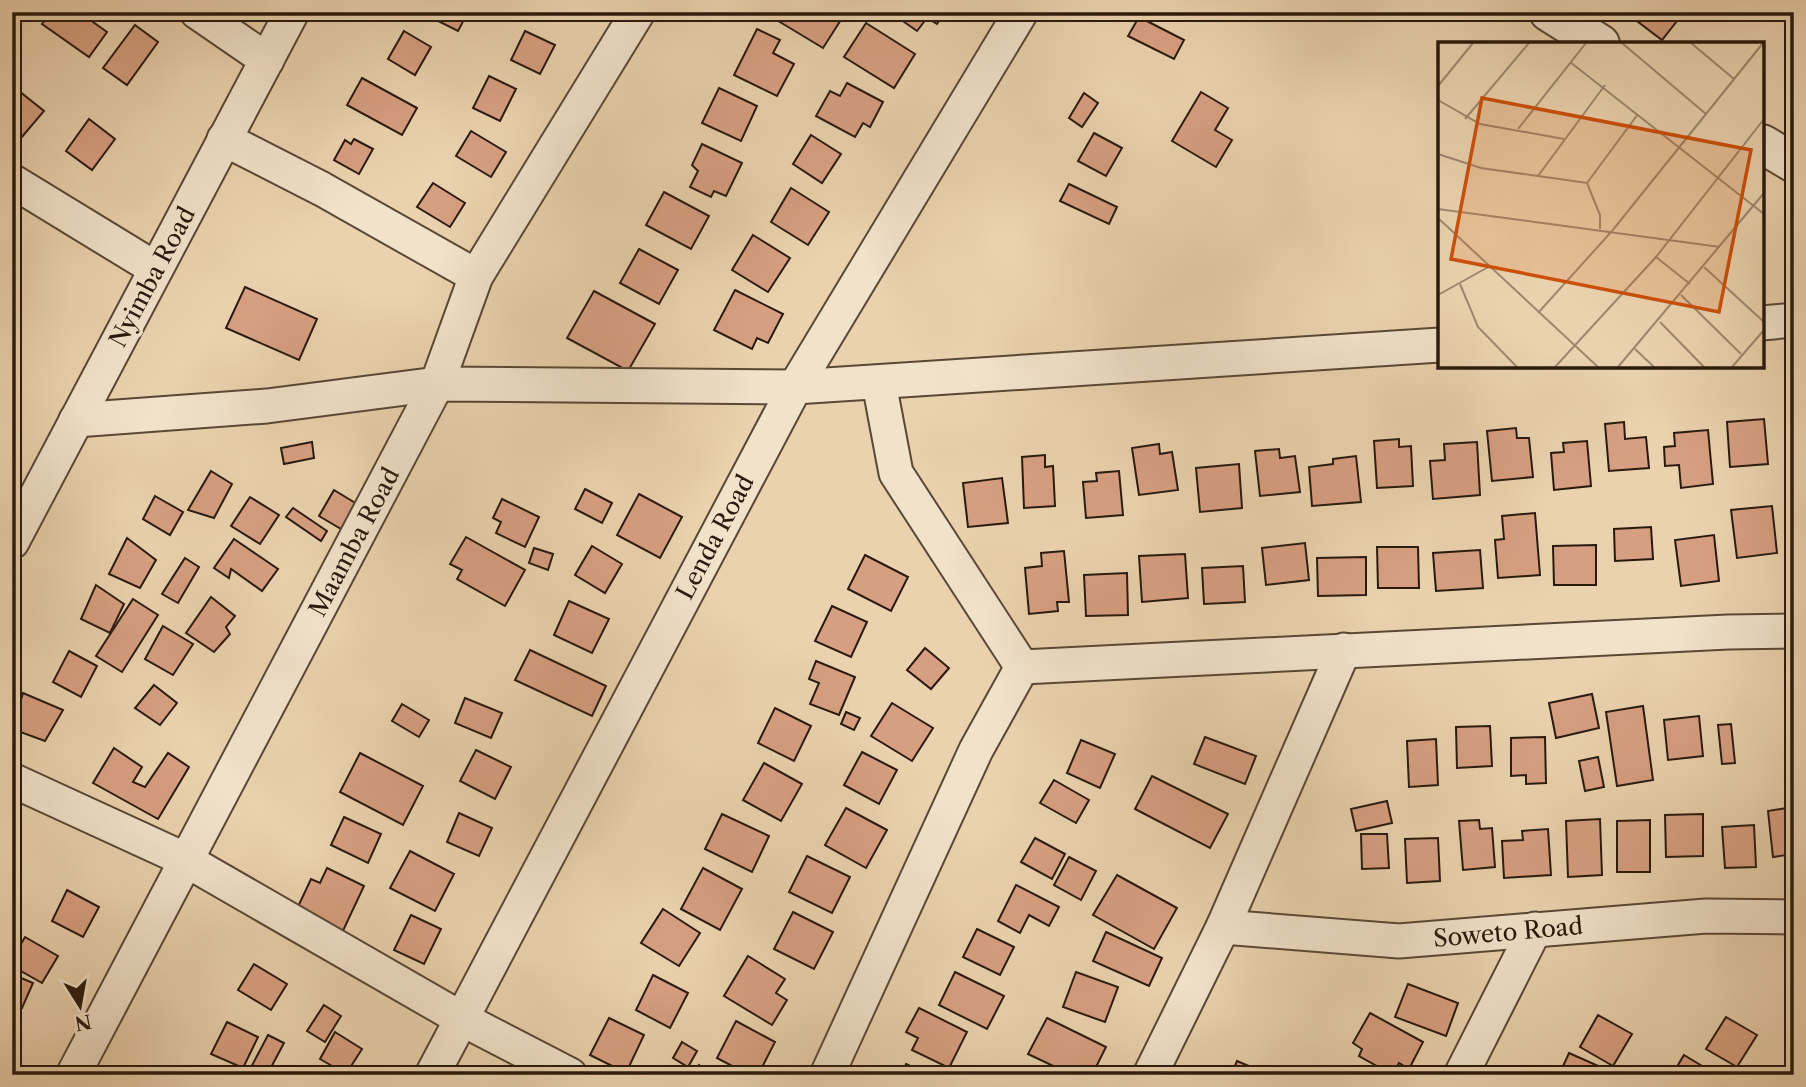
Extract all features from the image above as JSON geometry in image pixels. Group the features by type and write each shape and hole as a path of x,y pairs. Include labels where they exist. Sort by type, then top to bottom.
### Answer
{"street":[{"path":"197,12 267,60"},
{"name":"Nyimba Road","path":"12,542 292,12"},
{"name":"Maamba Road","path":"73,1075 184,859 436,384 476,276 638,12"},
{"name":"Lenda Road","path":"432,1075 795,387 1021,12"},
{"path":"1549,12 1597,42"},
{"path":"224,139 322,188 476,276"},
{"path":"1764,145 1794,163"},
{"path":"12,181 156,269"},
{"path":"1764,323 1794,320"},
{"path":"76,420 267,406 436,384 795,387 1438,345"},
{"path":"878,383 896,473 1022,667"},
{"path":"1022,667 1794,631"},
{"path":"1150,1075 1223,927 1344,650"},
{"path":"827,1075 976,750 1022,667"},
{"path":"12,780 184,859 462,1019 570,1075"},
{"name":"Soweto Road","path":"1223,927 1399,942 1706,916 1794,917"},
{"path":"1461,1075 1535,929"}],"building":[{"path":"15,12 29,12 25,19"},
{"path":"51,12 79,12 107,32 89,57 42,24"},
{"path":"427,12 468,12 458,31 426,15"},
{"path":"839,12 844,15 823,48 765,13"},
{"path":"890,12 945,12 937,24 927,18 917,31"},
{"path":"1625,12 1684,12 1662,40"},
{"path":"1139,17 1184,40 1174,59 1128,36"},
{"path":"866,23 915,54 894,88 844,57"},
{"path":"135,25 158,42 127,85 103,68"},
{"path":"757,29 780,40 773,53 794,64 777,96 734,75"},
{"path":"404,31 431,47 415,75 388,59"},
{"path":"525,31 555,45 540,74 511,60"},
{"path":"489,76 516,89 500,121 473,108"},
{"path":"362,78 417,108 402,135 347,105"},
{"path":"847,83 883,102 870,127 863,123 855,137 816,116 830,91 840,96"},
{"path":"14,87 44,111 21,138 12,131"},
{"path":"719,88 757,106 741,141 702,123"},
{"path":"1201,92 1228,108 1215,130 1232,140 1216,167 1172,141"},
{"path":"1084,93 1098,103 1082,127 1069,118"},
{"path":"89,119 115,139 92,170 66,151"},
{"path":"471,131 506,152 491,177 456,156"},
{"path":"1094,133 1122,148 1106,176 1078,161"},
{"path":"811,135 841,154 822,183 793,164"},
{"path":"354,139 373,149 359,174 334,160 345,140 351,144"},
{"path":"702,144 742,163 726,196 714,191 711,197 690,187 698,171 692,165"},
{"path":"433,183 465,203 450,227 417,207"},
{"path":"1069,184 1117,207 1109,224 1060,201"},
{"path":"791,188 829,212 808,245 771,222"},
{"path":"664,192 709,216 691,249 646,225"},
{"path":"753,235 790,258 768,292 732,270"},
{"path":"639,249 678,270 659,304 620,283"},
{"path":"245,287 317,319 299,360 226,328"},
{"path":"735,290 783,314 768,343 757,338 752,349 714,330"},
{"path":"594,291 655,324 628,371 567,338"},
{"path":"1764,419 1768,464 1730,467 1727,422"},
{"path":"1624,422 1625,439 1646,437 1649,468 1609,471 1605,424"},
{"path":"1790,427 1794,427 1794,474 1792,474"},
{"path":"1516,428 1517,438 1529,438 1533,477 1492,481 1487,431"},
{"path":"1708,430 1713,484 1681,488 1679,465 1665,466 1664,447 1675,446 1674,433"},
{"path":"1399,439 1399,447 1411,446 1413,486 1377,488 1374,441"},
{"path":"1587,441 1591,486 1554,490 1551,453 1564,452 1563,443"},
{"path":"312,442 314,458 284,464 281,448"},
{"path":"1477,442 1480,495 1433,499 1430,461 1445,460 1444,444"},
{"path":"1159,444 1160,454 1172,452 1178,490 1139,495 1132,448"},
{"path":"1279,449 1280,458 1295,456 1300,492 1260,496 1255,451"},
{"path":"1045,455 1045,467 1053,466 1055,506 1024,508 1022,457"},
{"path":"1356,456 1361,502 1312,506 1309,467 1333,464 1333,459"},
{"path":"1239,464 1242,508 1200,512 1196,468"},
{"path":"211,471 232,484 214,518 188,510"},
{"path":"1119,471 1123,515 1086,518 1083,482 1097,481 1096,473"},
{"path":"1002,478 1008,523 968,527 963,483"},
{"path":"585,489 612,503 602,523 575,509"},
{"path":"334,490 357,504 341,529 319,516"},
{"path":"639,494 682,517 660,558 617,535"},
{"path":"155,496 183,512 170,535 143,519"},
{"path":"250,497 279,515 260,544 231,526"},
{"path":"502,499 539,517 525,547 496,533 501,522 493,518"},
{"path":"1772,506 1777,553 1737,558 1731,510"},
{"path":"293,508 327,531 321,541 286,517"},
{"path":"1535,513 1540,575 1498,578 1495,540 1504,539 1502,516"},
{"path":"1651,527 1653,559 1615,561 1614,529"},
{"path":"1794,534 1794,576 1793,576 1787,535"},
{"path":"1714,535 1719,581 1681,586 1675,540"},
{"path":"466,537 525,570 505,606 457,579 462,570 450,564"},
{"path":"127,538 156,560 140,588 109,574"},
{"path":"234,539 278,569 262,591 231,569 229,578 214,568"},
{"path":"1305,543 1309,580 1266,585 1262,548"},
{"path":"1596,545 1596,585 1554,585 1553,546"},
{"path":"592,546 622,564 605,593 575,575"},
{"path":"1377,547 1418,547 1419,588 1378,588"},
{"path":"534,548 553,554 548,570 529,563"},
{"path":"1480,550 1483,588 1436,591 1433,553"},
{"path":"1064,551 1069,602 1057,602 1058,611 1029,614 1025,568 1042,566 1041,553"},
{"path":"1185,554 1188,598 1142,602 1139,556"},
{"path":"865,555 908,577 891,611 848,589"},
{"path":"1366,557 1366,595 1318,596 1317,558"},
{"path":"185,558 199,567 178,603 162,594"},
{"path":"1243,566 1245,602 1204,604 1202,568"},
{"path":"1127,573 1128,615 1086,616 1084,575"},
{"path":"96,585 124,604 110,633 81,619"},
{"path":"211,597 235,616 226,627 230,634 214,652 186,633"},
{"path":"133,599 158,615 122,672 96,656"},
{"path":"569,601 609,619 592,653 554,635"},
{"path":"832,606 867,622 851,657 815,641"},
{"path":"163,626 193,644 173,675 145,659"},
{"path":"925,648 949,668 931,689 907,670"},
{"path":"530,650 606,686 592,716 515,680"},
{"path":"69,651 97,666 81,697 53,682"},
{"path":"816,661 855,677 839,715 810,704 819,683 809,679"},
{"path":"154,685 177,703 160,725 135,708"},
{"path":"23,693 63,710 45,741 12,729"},
{"path":"1592,694 1599,728 1556,738 1549,703"},
{"path":"465,698 502,713 491,738 455,723"},
{"path":"892,703 933,728 912,761 871,736"},
{"path":"402,704 429,720 419,737 392,721"},
{"path":"1643,706 1653,780 1617,786 1606,712"},
{"path":"775,708 811,726 794,761 758,743"},
{"path":"846,712 860,718 854,730 841,724"},
{"path":"1699,716 1703,756 1668,760 1664,720"},
{"path":"1731,724 1735,763 1722,764 1718,725"},
{"path":"1490,726 1492,766 1457,768 1456,727"},
{"path":"1205,737 1256,756 1245,784 1194,764"},
{"path":"1545,737 1546,783 1526,784 1526,775 1511,776 1511,738"},
{"path":"1436,739 1438,785 1409,787 1407,741"},
{"path":"1081,740 1115,754 1100,788 1067,773"},
{"path":"114,748 142,767 133,782 145,787 168,753 189,767 158,819 93,783"},
{"path":"476,750 511,767 495,799 460,781"},
{"path":"862,752 897,770 879,804 844,785"},
{"path":"360,753 423,786 403,825 340,792"},
{"path":"1598,757 1604,787 1585,791 1579,761"},
{"path":"764,763 802,784 781,821 743,800"},
{"path":"1152,776 1228,814 1210,848 1135,809"},
{"path":"1054,780 1089,800 1076,823 1040,803"},
{"path":"1387,801 1392,823 1356,831 1351,809"},
{"path":"846,808 887,830 866,868 825,845"},
{"path":"1787,808 1788,817 1794,816 1794,854 1773,857 1768,811"},
{"path":"459,813 492,828 479,856 447,842"},
{"path":"722,814 769,836 752,872 705,849"},
{"path":"1703,814 1703,856 1666,857 1665,815"},
{"path":"344,817 381,834 368,863 331,845"},
{"path":"1600,819 1602,875 1568,877 1566,821"},
{"path":"1479,820 1480,829 1492,828 1495,867 1463,870 1459,821"},
{"path":"1650,820 1650,872 1617,872 1617,821"},
{"path":"1754,825 1756,867 1725,868 1722,827"},
{"path":"1548,829 1551,875 1504,878 1502,841 1523,840 1522,831"},
{"path":"1361,834 1387,834 1389,868 1362,869"},
{"path":"1035,838 1065,854 1052,879 1021,862"},
{"path":"1438,838 1440,881 1407,883 1405,839"},
{"path":"410,851 454,874 435,911 390,888"},
{"path":"807,856 850,877 832,913 789,892"},
{"path":"1069,857 1096,871 1081,900 1054,885"},
{"path":"327,868 364,886 341,935 295,913 311,879 320,883"},
{"path":"703,868 742,889 720,930 681,909"},
{"path":"1117,875 1177,908 1154,949 1093,915"},
{"path":"1016,885 1059,907 1049,926 1029,915 1020,933 998,921"},
{"path":"67,890 99,907 83,937 52,921"},
{"path":"663,909 700,933 679,966 641,943"},
{"path":"793,912 833,932 814,969 774,949"},
{"path":"411,915 441,929 424,964 394,950"},
{"path":"977,929 1014,947 1000,975 963,957"},
{"path":"1106,932 1162,958 1149,986 1093,961"},
{"path":"25,937 58,956 42,983 12,966 12,959"},
{"path":"748,956 785,979 776,993 787,1000 772,1025 724,996"},
{"path":"254,964 287,984 271,1010 238,990"},
{"path":"955,972 1004,996 987,1029 939,1005"},
{"path":"1076,972 1118,987 1105,1022 1063,1007"},
{"path":"12,974 33,983 22,1008 12,1004"},
{"path":"653,975 688,993 670,1028 636,1010"},
{"path":"1408,984 1458,1003 1446,1036 1395,1017"},
{"path":"324,1005 341,1016 325,1042 307,1031"},
{"path":"919,1008 967,1032 949,1068 912,1050 918,1038 906,1032"},
{"path":"1370,1013 1423,1042 1409,1069 1399,1063 1393,1075 1359,1056 1362,1049 1353,1043"},
{"path":"1598,1015 1632,1034 1613,1066 1580,1047"},
{"path":"1726,1017 1757,1035 1737,1067 1706,1049"},
{"path":"609,1018 644,1035 626,1073 590,1055"},
{"path":"1047,1018 1106,1047 1092,1075 1072,1075 1028,1054"},
{"path":"736,1021 775,1042 758,1075 749,1075 717,1058"},
{"path":"227,1022 258,1037 243,1068 211,1054"},
{"path":"335,1032 362,1049 346,1074 320,1059"},
{"path":"268,1035 284,1043 267,1075 252,1075 248,1073"},
{"path":"682,1042 697,1051 688,1067 673,1058"},
{"path":"1569,1053 1605,1069 1602,1075 1559,1075"},
{"path":"1684,1055 1717,1075 1672,1075"},
{"path":"1237,1061 1270,1075 1231,1075"},
{"path":"906,1064 930,1075 902,1075"},
{"path":"699,1065 715,1075 693,1075"},
{"path":"198,1068 204,1075 191,1075"}]}
